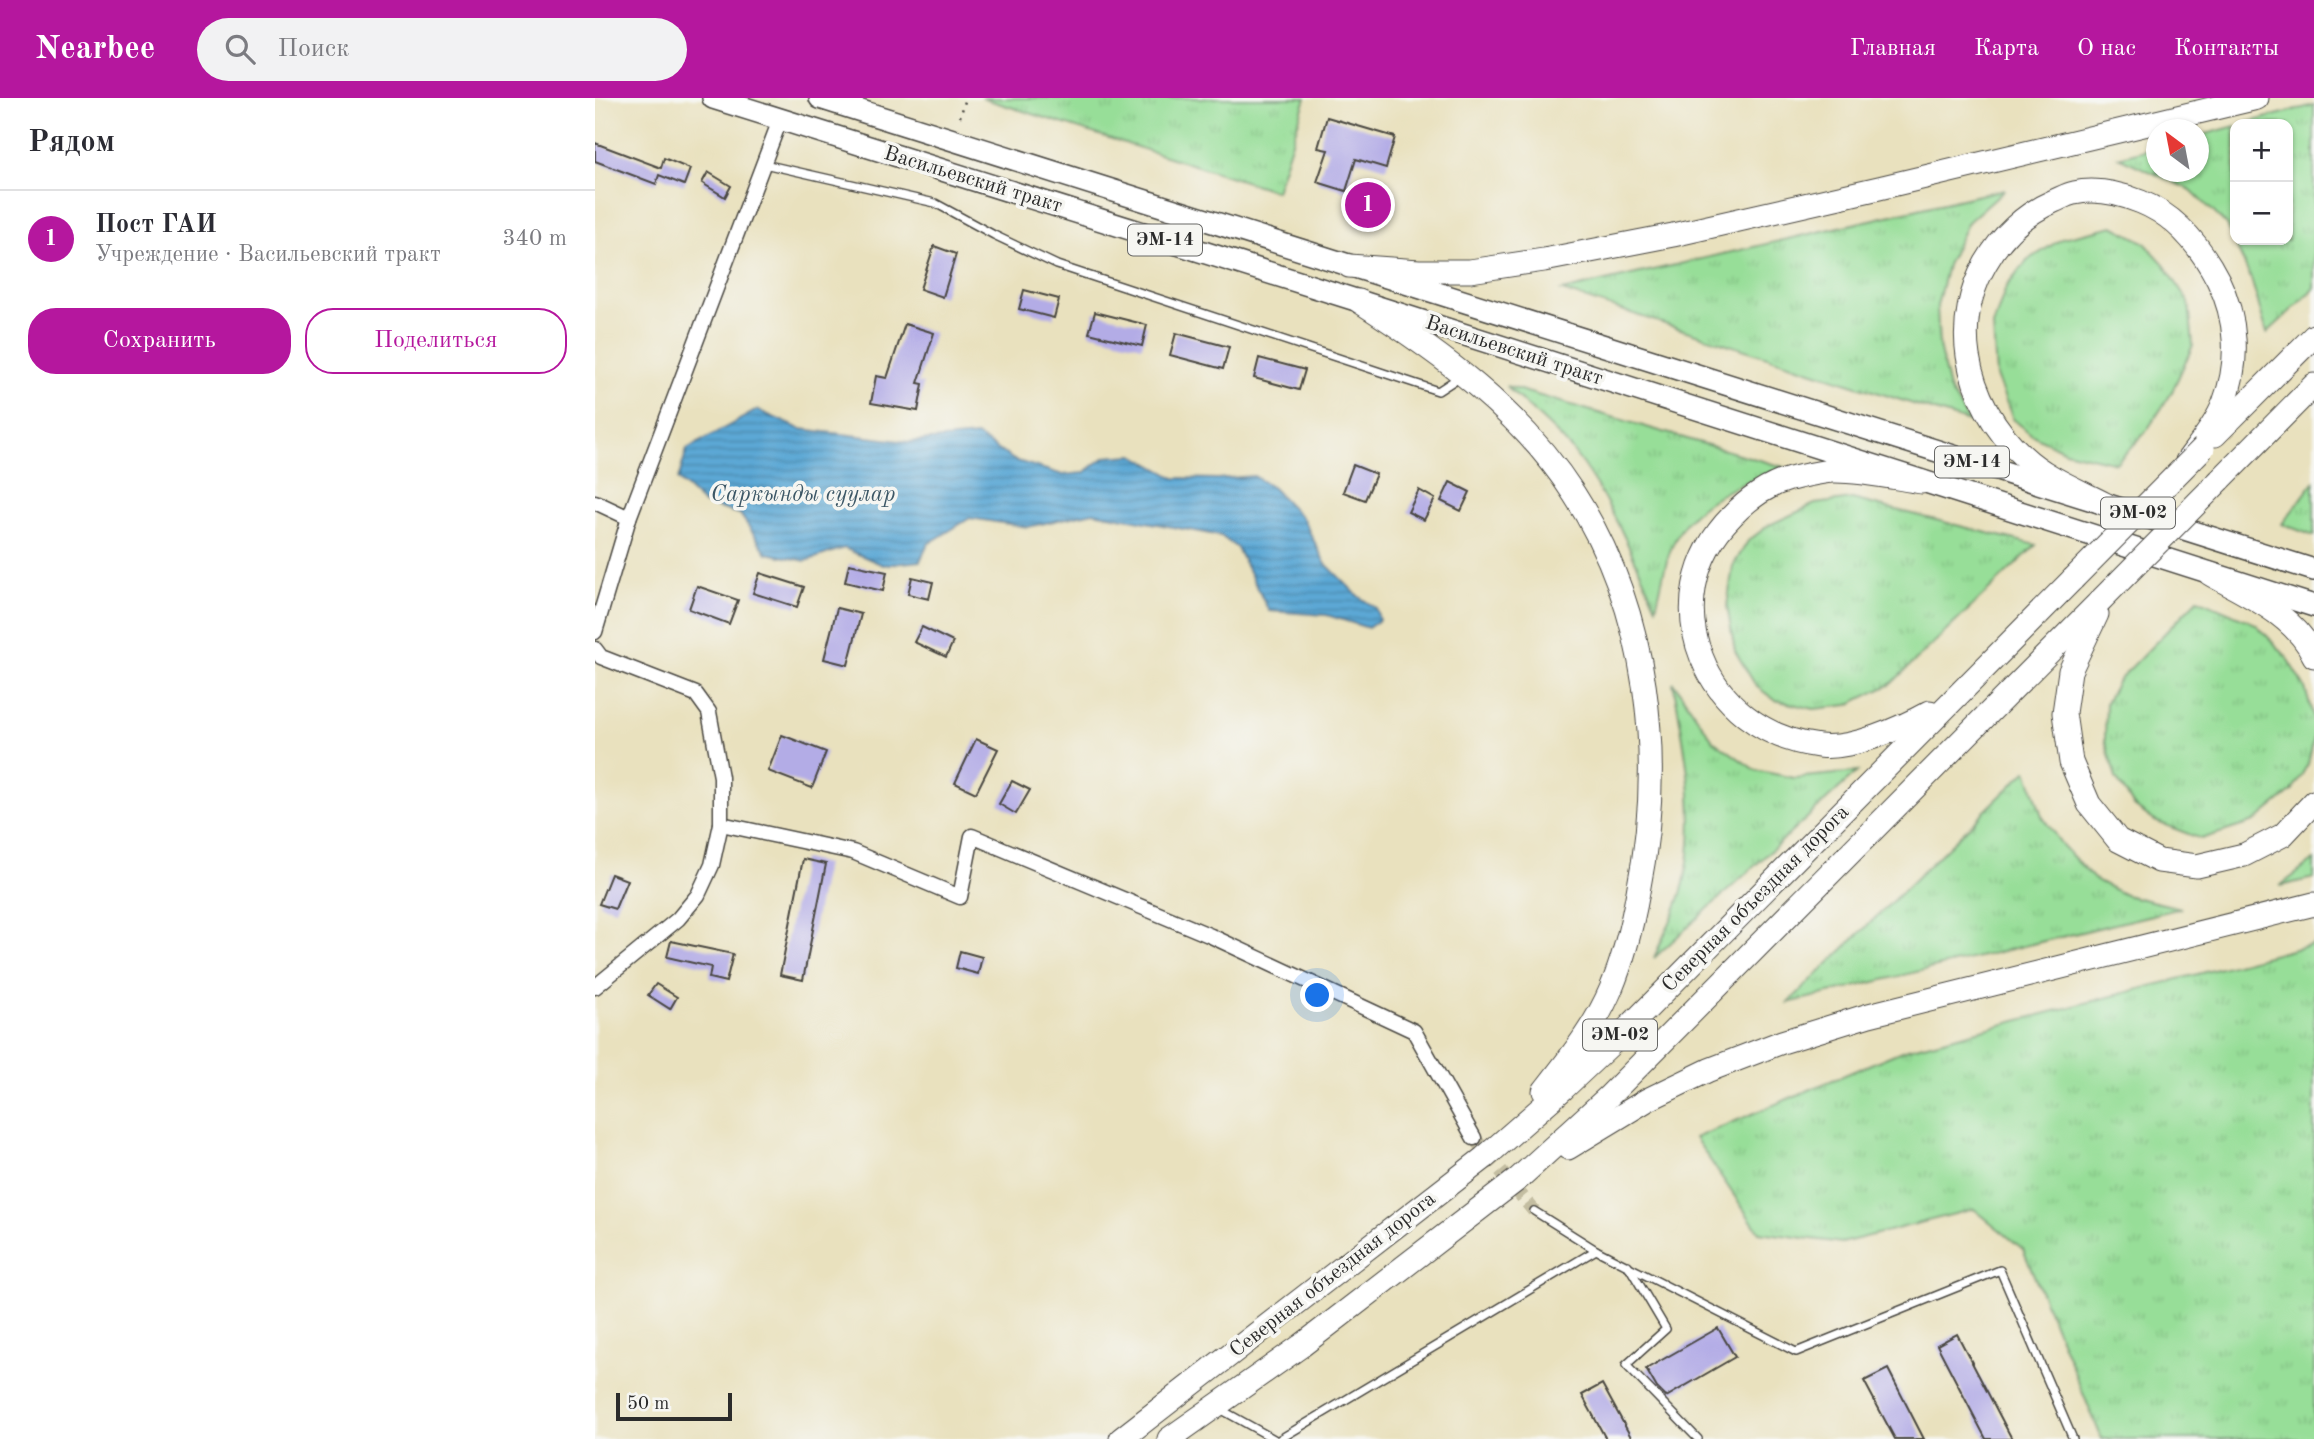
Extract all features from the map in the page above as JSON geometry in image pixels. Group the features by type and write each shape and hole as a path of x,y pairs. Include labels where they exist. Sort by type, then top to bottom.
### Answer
{"highway":[{"path":"1349,266 1419,271 1470,271 1544,260 1672,235 1853,194 2257,98"},
{"path":"2105,505 2059,481 2024,458 1998,430 1978,395 1968,355 1968,316 1977,277 2002,238 2033,210 2074,192 2119,193 2156,208 2186,232 2209,262 2227,298 2235,332 2234,367 2224,404 2178,472"},
{"path":"1359,301 1411,334 1463,375 1495,401 1535,443 1574,494 1600,541 1623,598 1641,662 1650,727 1651,794 1646,856 1632,926 1611,990 1578,1048 1538,1099 1479,1148"},
{"name":"Северная объездная дорога","path":"1122,1439 1479,1148 1565,1088 1630,1026 2314,336"},
{"name":"Северная объездная дорога","path":"1169,1439 1301,1346 1518,1179 1608,1097 2314,385"},
{"path":"1922,482 1832,471 1787,480 1747,500 1716,532 1699,566 1691,607 1697,649 1717,688 1746,719 1779,737 1821,746 1863,740 1902,728 1936,709 1974,679"},
{"path":"2210,574 2285,620 2310,647 2314,656"},
{"path":"2105,596 2070,671 2064,713 2071,762 2089,804 2118,840 2159,861 2197,866 2243,855 2283,835 2314,802"},
{"path":"1518,1179 1647,1100 1709,1070 1782,1042 1869,1015 2314,904"}],"main road":[{"name":"Васильевский тракт","path":"714,98 2314,606"},
{"name":"Васильевский тракт","path":"820,98 2314,570"},
{"path":"1444,328 1453,296"}],"street":[{"path":"595,632 629,518 780,120"},
{"path":"595,502 629,518"},
{"path":"595,649 601,657 696,694 709,712 722,776 721,824 712,865 698,895 678,919 595,987"},
{"path":"721,824 853,852 960,897 972,836 1211,936 1414,1031 1479,1148"}],"lane":[{"path":"763,164 935,202 994,235 1057,265 1438,391 1463,375"},
{"path":"1534,1211 1596,1250 1796,1352 2000,1269 2073,1439"},
{"path":"1280,1439 1596,1250"},
{"path":"1627,1264 1665,1329 1626,1365 1698,1439"},
{"path":"1215,1406 1275,1439"}],"path":[{"path":"960,117 966,98"}],"green space":[{"path":"982,98 1306,98 1276,191"},
{"path":"2314,105 2314,289 2267,333 2251,279 2236,245 2293,245 2293,119 2261,119"},
{"path":"2230,127 2230,232 2227,225 2191,190 2173,182 2209,182 2209,133"},
{"path":"2146,150 2146,170 2118,157"},
{"path":"2005,189 1968,222 1947,265 1937,306 1939,346 1949,389 1969,422 1562,291"},
{"path":"2113,226 2144,242 2164,264 2189,303 2193,345 2171,394 2145,433 2116,463 2065,451 2032,435 2013,419 1996,376 1993,326 2006,287 2027,261 2063,238"},
{"path":"1506,386 1783,467 1708,502 1685,524 1669,554 1656,607 1619,526 1585,468 1557,433"},
{"path":"2314,482 2314,536 2282,524"},
{"path":"1852,499 2036,545 1891,684 1848,705 1814,709 1775,700 1756,686 1735,651 1727,606 1733,566 1748,541 1769,525 1815,504"},
{"path":"2198,599 2256,624 2285,655 2305,688 2314,720 2314,738 2308,764 2292,791 2254,822 2201,839 2155,821 2134,806 2116,778 2105,740 2106,703 2117,682"},
{"path":"1673,682 1713,740 1755,770 1794,778 1857,772 1654,958 1675,912 1684,883 1691,833 1689,782"},
{"path":"2027,770 2042,816 2062,845 2094,879 2125,895 2181,908 1788,1003"},
{"path":"2314,860 2314,878 2280,886"},
{"path":"2314,944 2314,1439 2102,1439 2023,1249 1974,1209 1842,1243 1759,1232 1695,1138 1904,1050"}],"water":[{"name":"Саркынды суулар","path":"757,410 800,429 909,442 977,436 1014,460 1063,475 1084,473 1105,457 1134,455 1175,478 1254,476 1273,488 1303,519 1325,563 1358,596 1376,608 1379,620 1368,628 1327,615 1269,611 1237,548 1221,536 1093,512 1028,527 970,518 928,544 920,561 883,565 844,548 806,561 767,553 740,514 704,504 678,480 687,449"}],"building":[{"path":"1327,117 1395,137 1386,168 1356,159 1346,191 1317,182 1328,150 1318,148"},
{"path":"595,143 661,168 664,158 690,169 684,185 659,175 656,184 595,161"},
{"path":"708,172 731,186 725,197 702,183"},
{"path":"1354,190 1384,201 1377,220 1347,208"},
{"path":"934,246 956,254 943,297 920,289"},
{"path":"1024,290 1059,299 1054,318 1019,309"},
{"path":"1095,312 1147,325 1142,346 1089,333"},
{"path":"905,324 934,333 918,383 923,384 918,411 871,403 876,376 887,378"},
{"path":"1176,333 1229,347 1223,369 1170,355"},
{"path":"1259,358 1305,370 1299,390 1254,378"},
{"path":"1353,465 1376,474 1365,500 1343,492"},
{"path":"1450,482 1470,492 1461,511 1441,501"},
{"path":"1419,490 1435,499 1424,520 1408,512"},
{"path":"849,564 887,572 883,591 845,582"},
{"path":"760,573 804,587 797,607 753,593"},
{"path":"912,577 933,582 929,599 908,594"},
{"path":"697,586 738,600 729,624 689,609"},
{"path":"837,608 861,614 848,665 824,659"},
{"path":"922,627 953,642 946,657 914,642"},
{"path":"782,735 826,752 812,788 768,771"},
{"path":"976,739 998,749 976,793 955,783"},
{"path":"1012,781 1030,790 1016,814 999,804"},
{"path":"803,859 826,864 803,980 780,975"},
{"path":"611,874 627,880 615,909 599,904"},
{"path":"671,941 733,954 726,982 709,978 711,967 667,957"},
{"path":"960,951 982,957 978,974 956,968"},
{"path":"656,984 677,997 670,1009 648,995"},
{"path":"1718,1328 1735,1357 1666,1397 1646,1369"},
{"path":"1957,1334 2012,1439 1986,1439 1937,1345"},
{"path":"1888,1369 1924,1439 1895,1439 1864,1381"},
{"path":"1602,1384 1632,1439 1606,1439 1582,1395"}],"tunnel":[{"path":"1474,1138 1534,1211"}],"place":[{"name":"Пост ГАИ","path":"1368,205"}]}
